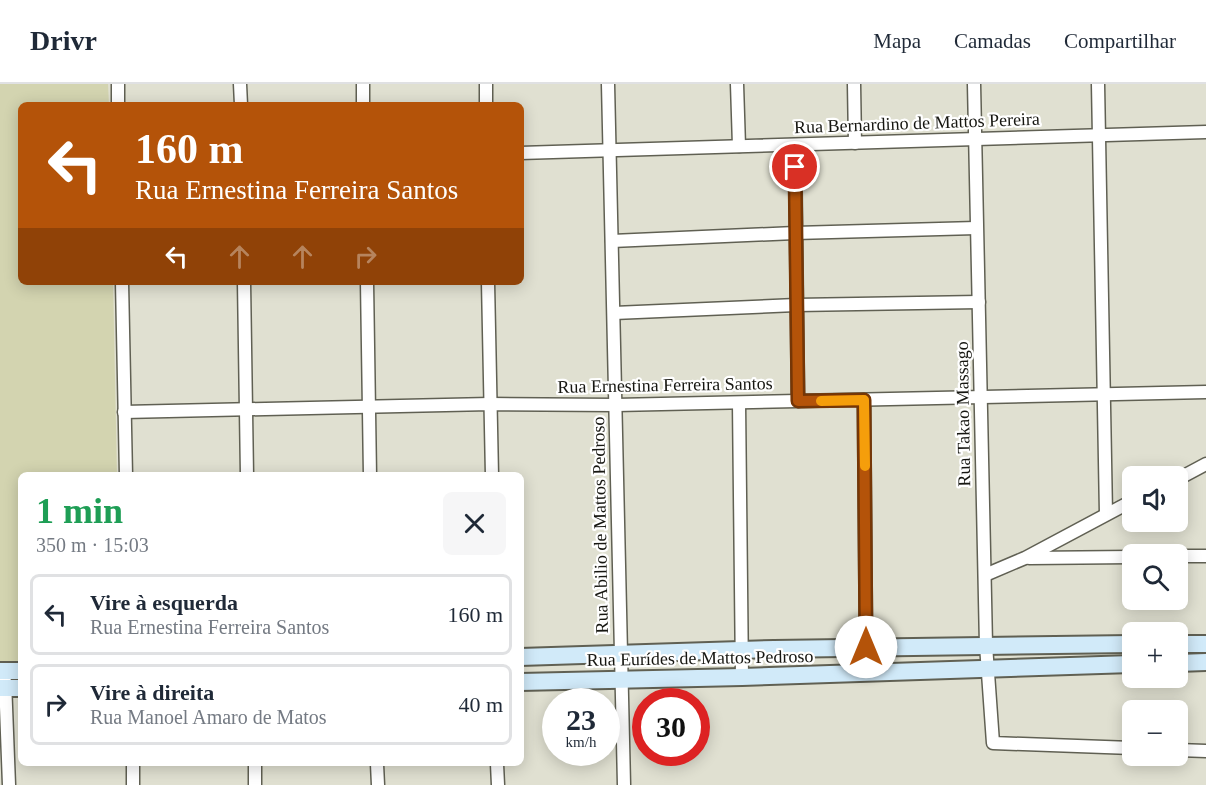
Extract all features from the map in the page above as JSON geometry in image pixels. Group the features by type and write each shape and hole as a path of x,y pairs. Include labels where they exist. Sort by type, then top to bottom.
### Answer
{"street":[{"path":"118,84 118,102"},
{"path":"240,84 241,102"},
{"path":"363,84 363,102"},
{"path":"486,84 486,102"},
{"name":"Rua Abilio de Mattos Pedroso","path":"608,84 624,785"},
{"path":"737,84 739,146"},
{"path":"854,84 855,142"},
{"name":"Rua Takao Massago","path":"974,84 986,645 993,743 1122,748"},
{"path":"1098,84 1106,514"},
{"name":"Rua Bernardino de Mattos Pereira","path":"524,153 1206,132"},
{"path":"795,145 798,401"},
{"path":"612,241 795,232 976,228"},
{"path":"122,285 126,472"},
{"path":"244,285 247,472"},
{"path":"367,285 370,472"},
{"path":"488,285 492,472"},
{"path":"614,313 796,305 979,302"},
{"name":"Rua Ernestina Ferreira Santos","path":"124,411 490,404 739,403 1206,392"},
{"path":"864,400 866,647"},
{"path":"739,403 742,677"},
{"path":"1188,474 1206,465"},
{"path":"986,575 1025,558 1122,506"},
{"path":"1188,556 1206,556"},
{"path":"1025,558 1122,557"},
{"name":"Rua Eurídes de Mattos Pedroso","path":"524,657 866,647 1122,644"},
{"path":"1188,644 1206,644"},
{"path":"1188,663 1206,662"},
{"name":"Rua Eurídes de Mattos Pedroso","path":"524,682 1122,664"},
{"path":"9,680 9,785"},
{"path":"1188,750 1206,751"},
{"path":"133,766 133,785"},
{"path":"255,766 255,785"},
{"path":"377,766 378,785"},
{"path":"497,766 498,785"}],"green space":[{"path":"0,84 108,84 109,102 18,102 18,285 113,285 117,472 18,472 18,666 0,666"}],"slow traffic":[{"path":"821,401 864,400 865,466"}],"route":[{"path":"795,167 798,401 864,400 866,647"}]}
